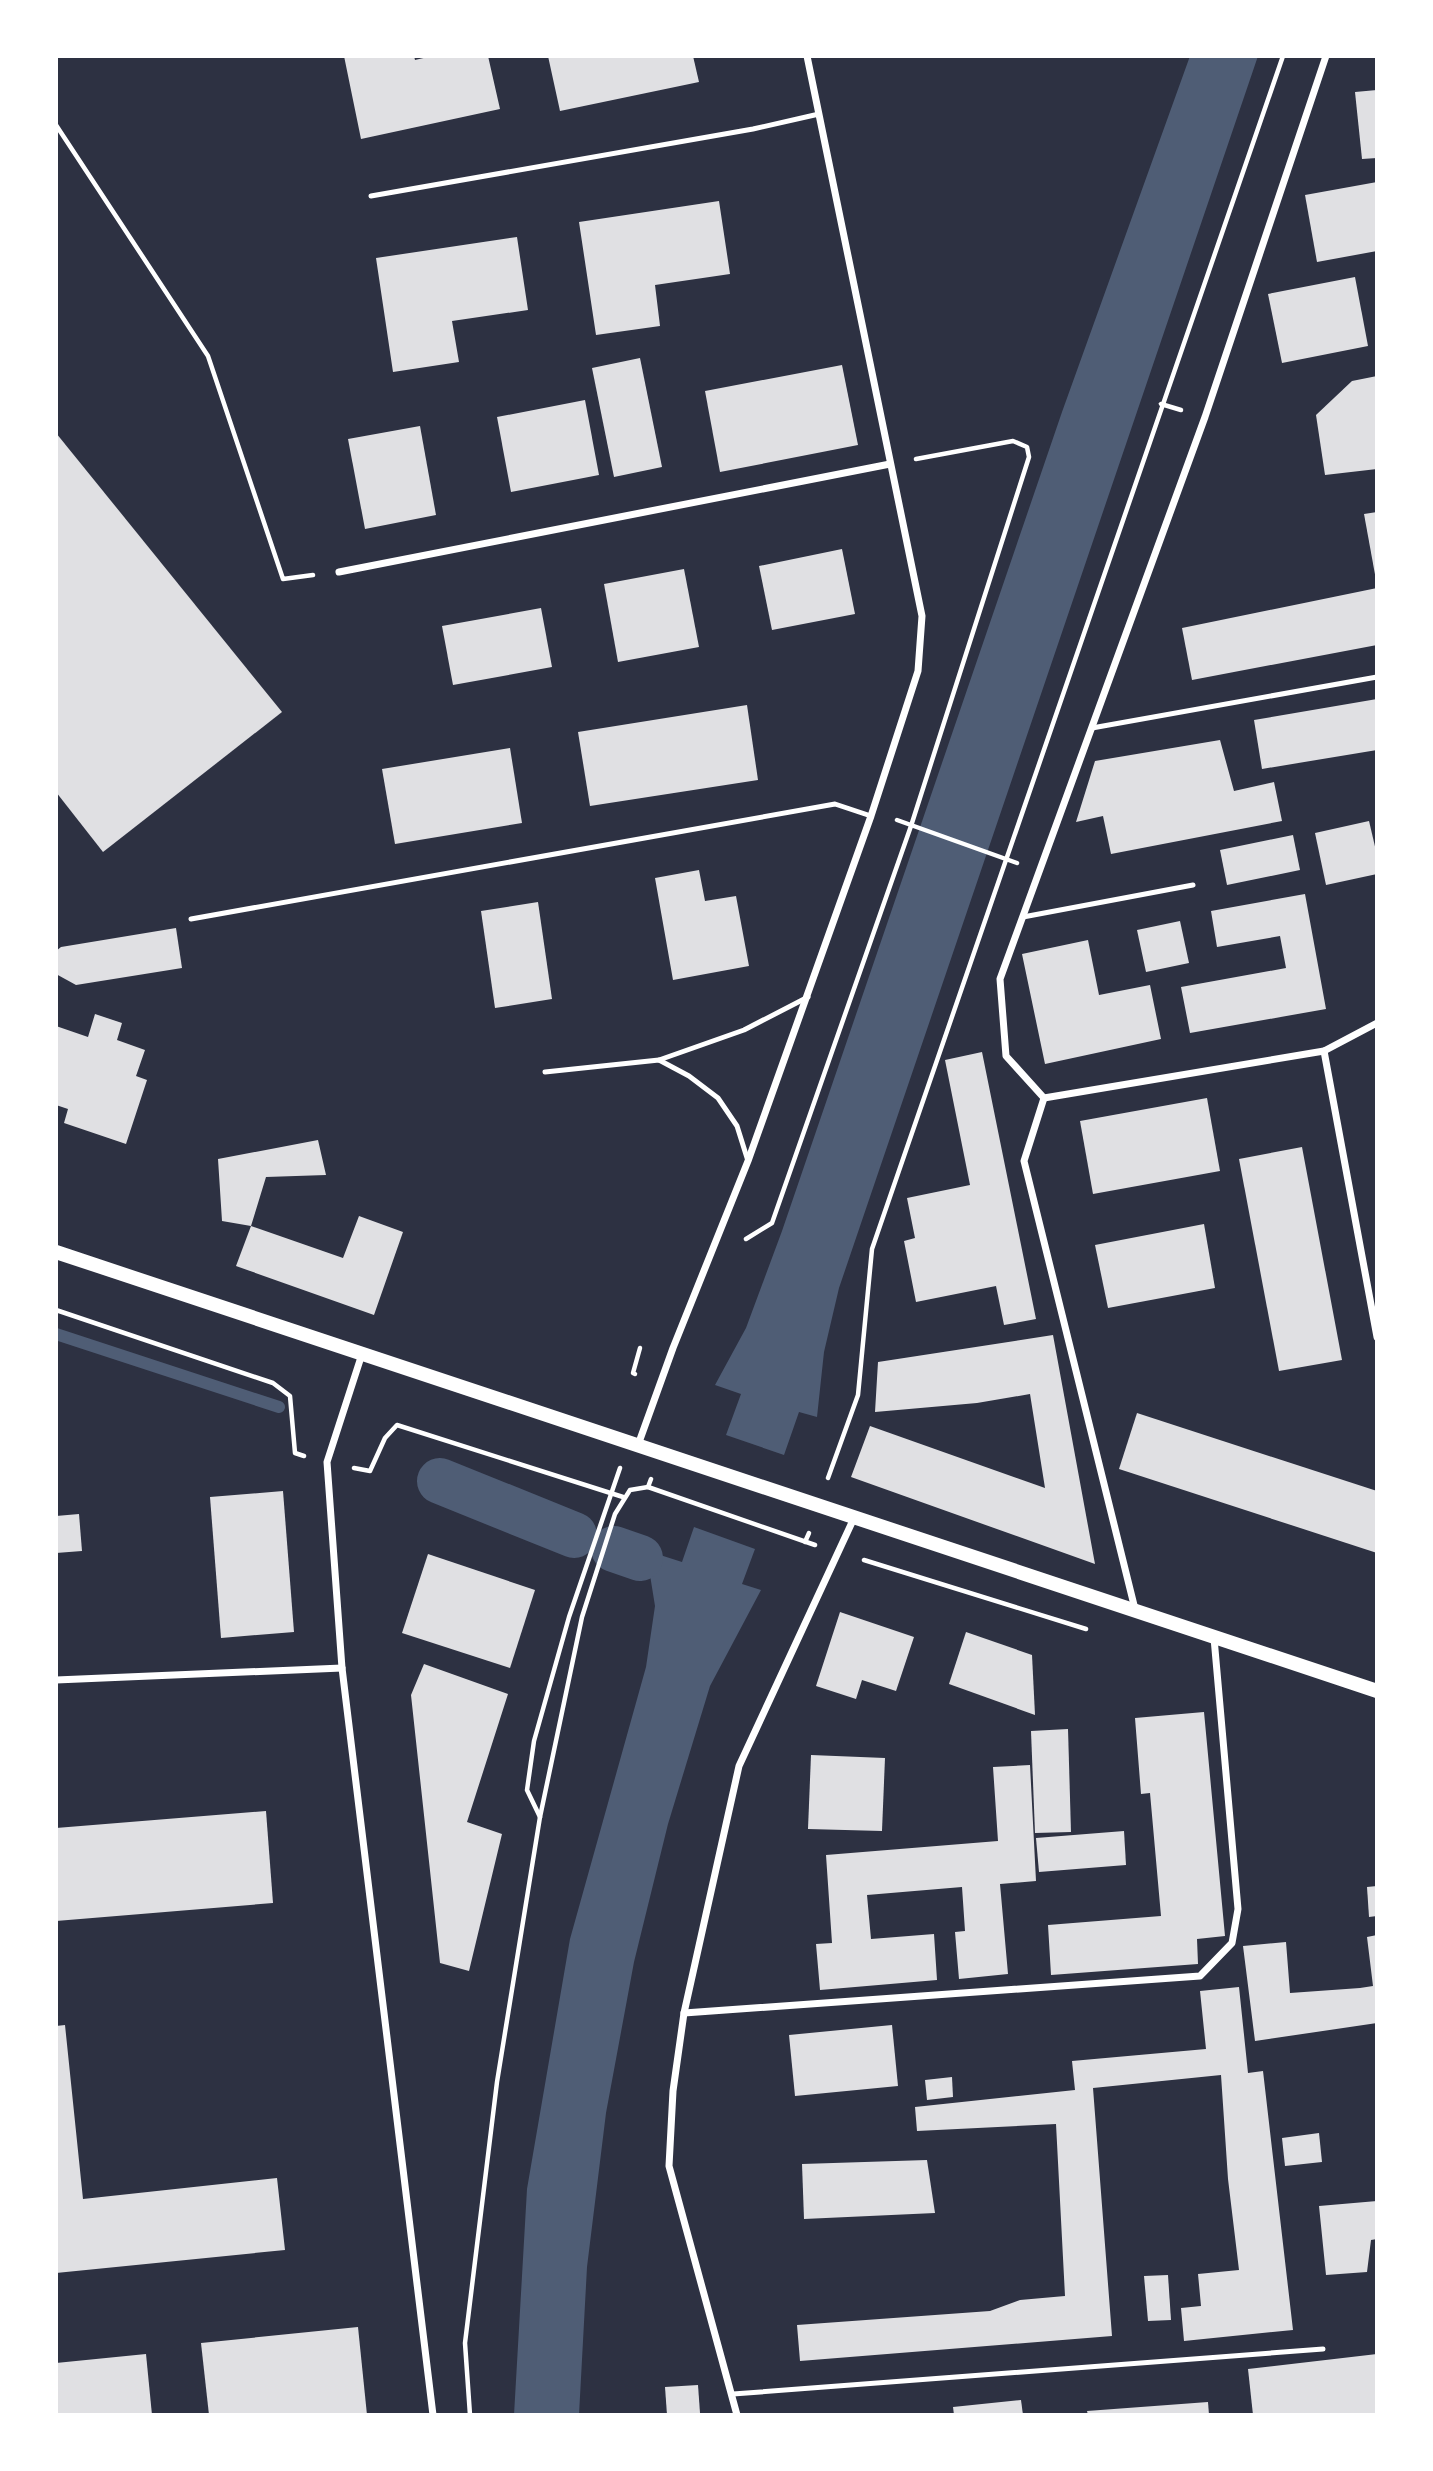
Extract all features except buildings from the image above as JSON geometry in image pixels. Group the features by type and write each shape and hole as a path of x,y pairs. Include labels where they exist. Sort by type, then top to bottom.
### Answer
{"main road":[{"path":"56,1252 1377,1691"}],"street":[{"path":"634,1443 748,1161 871,816 918,670 922,643 922,616 807,56"},
{"path":"1044,1098 1006,1056 1000,979 1205,417 1326,56"},
{"path":"339,572 891,464"},
{"path":"1044,1098 1324,1051 1377,1023"},
{"path":"1324,1051 1377,1338"},
{"path":"1044,1098 1024,1161 1136,1612"},
{"path":"362,1354 327,1462 342,1668 433,2415"},
{"path":"737,2415 669,2166 673,2091 684,2013 740,1766 854,1518"},
{"path":"684,2013 1200,1976 1232,1943 1238,1909 1214,1638"},
{"path":"56,1680 342,1668"}],"lane":[{"path":"371,196 753,129 819,114"},
{"path":"1092,728 1377,677"},
{"path":"191,919 835,804 871,816"},
{"path":"1023,917 1192,886"},
{"path":"545,1072 659,1060 744,1030 807,997"},
{"path":"659,1060 689,1076 718,1098 737,1126 748,1161"},
{"path":"733,2394 1323,2349"}],"path":[{"path":"805,1542 859,1395 872,1249 1283,56"},
{"path":"56,125 208,356 283,579 339,572"},
{"path":"740,1242 772,1223 911,825 1029,457 1027,447 1013,441 891,464"},
{"path":"896,820 1006,858"},
{"path":"540,1817 527,1790 534,1741 569,1617 634,1443"},
{"path":"648,1487 663,1453"},
{"path":"470,2415 465,2343 497,2082 540,1817 582,1617 615,1514 630,1490 648,1487 805,1542 1099,1633"}],"water":[{"path":"1190,56 1258,56 839,1288 824,1352 817,1417 799,1412 784,1455 726,1435 741,1394 715,1385 746,1328 782,1231 1062,412"},
{"path":"694,1527 755,1549 742,1584 761,1590 710,1686 668,1824 634,1962 606,2113 587,2267 579,2415 514,2415 527,2189 570,1939 646,1667 655,1606 650,1575 657,1554 682,1562"}],"waterway":[{"path":"56,1334 279,1407"},
{"path":"440,1481 574,1535"},
{"path":"614,1549 640,1558"}]}
